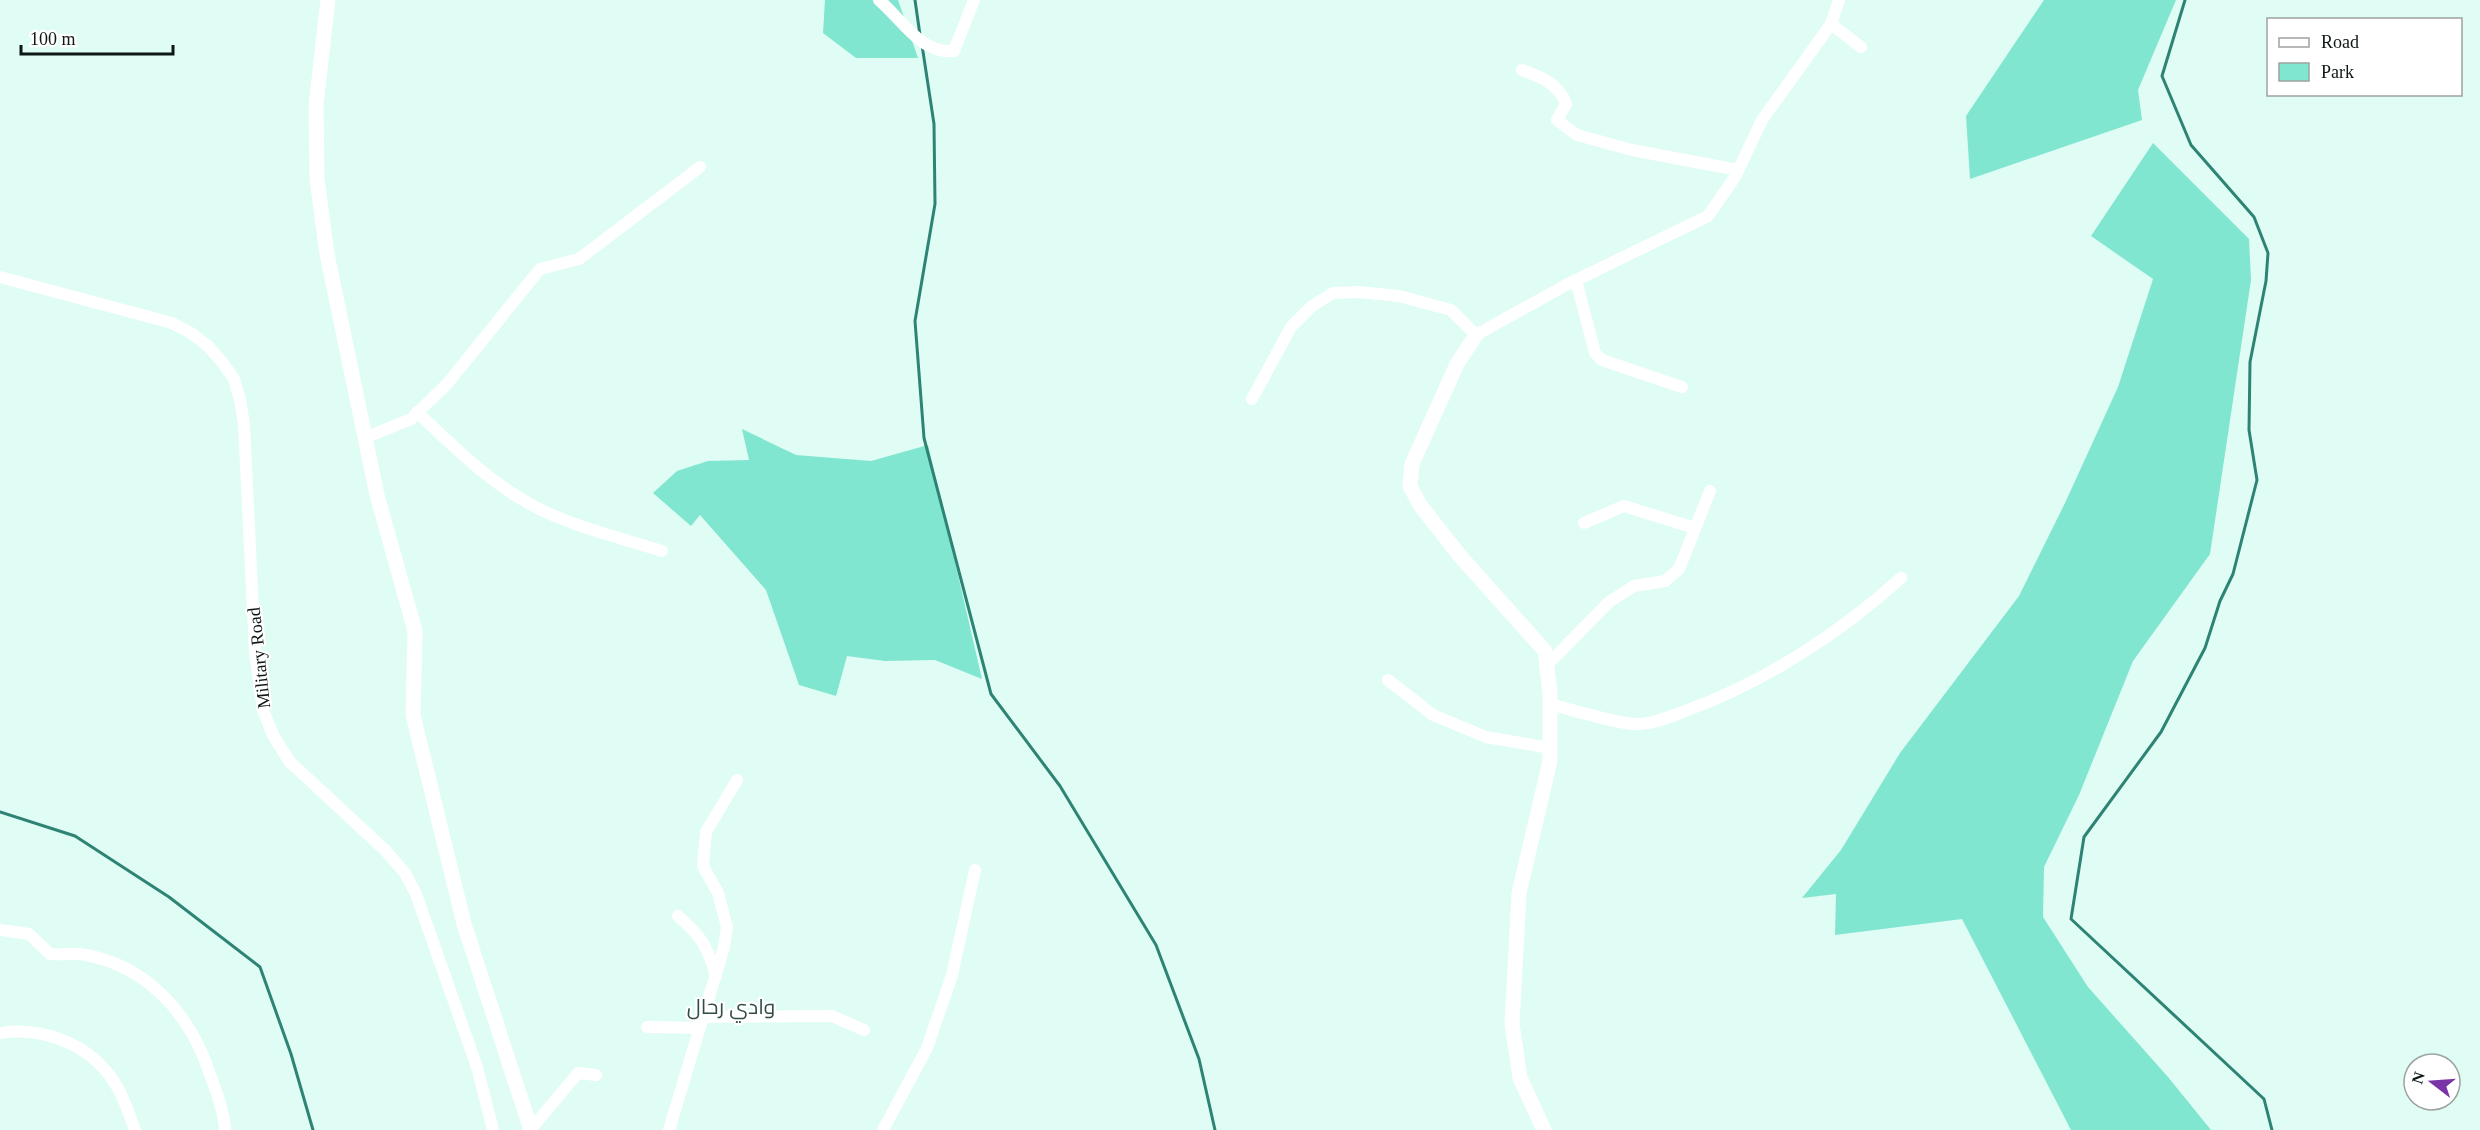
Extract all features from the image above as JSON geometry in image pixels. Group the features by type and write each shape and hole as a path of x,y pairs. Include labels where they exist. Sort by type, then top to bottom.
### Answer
{"street":[{"path":"328,0 316,105 317,179 327,254 377,495 415,631 413,715 464,924 531,1130"},
{"path":"879,0 921,41 941,52 954,51 974,0"},
{"path":"1544,1130 1520,1078 1512,1024 1519,893 1550,761 1550,704 1545,651 1460,556 1420,505 1410,486 1412,464 1457,364 1476,335 1576,280 1708,216 1738,170 1762,120 1831,24 1839,0"},
{"path":"1831,24 1861,47"},
{"path":"1522,70 1544,78 1562,93 1566,104 1557,120 1577,135 1632,150 1738,170"},
{"path":"365,438 411,419 447,384 540,269 579,259 700,167"},
{"name":"Military Road","path":"0,277 172,323 191,333 207,346 234,379 244,424 255,652 263,710 273,735 289,761 386,850 405,873 416,894 477,1067 493,1130"},
{"path":"1576,280 1595,353 1602,360 1682,387"},
{"path":"1252,399 1291,327 1312,306 1333,293 1358,292 1399,296 1451,310 1476,335"},
{"path":"417,412 470,463 506,490 555,517 662,551"},
{"path":"1547,665 1609,602 1634,586 1665,581 1679,569 1710,491"},
{"path":"1584,523 1624,506 1695,528"},
{"path":"1550,704 1637,725 1665,719 1715,700 1789,661 1870,606 1901,578"},
{"path":"1388,680 1433,715 1486,737 1550,748"},
{"path":"669,1130 716,976 727,927 718,893 703,866 706,832 737,780"},
{"path":"883,1130 927,1048 952,975 975,870"},
{"path":"678,916 699,935 711,957 716,976"},
{"path":"0,930 28,934 50,954 84,955 117,964 148,982 164,996 188,1023 197,1040 221,1107 225,1130"},
{"path":"647,1027 832,1016 864,1030"},
{"path":"0,1033 15,1030 48,1035 66,1041 96,1060 116,1085 135,1130"},
{"path":"531,1130 578,1073 597,1075"}],"green space":[{"path":"825,0 898,0 918,58 856,58 823,33"},
{"path":"2044,0 2176,0 2138,90 2142,120 1970,179 1966,116"},
{"path":"2153,143 2249,239 2251,280 2210,554 2133,661 2079,795 2044,867 2043,917 2088,987 2168,1077 2211,1130 2071,1130 1962,919 1835,935 1836,894 1802,898 1841,850 1900,753 2019,596 2065,503 2118,387 2153,279 2091,236"},
{"path":"742,429 796,455 871,461 928,445 982,679 935,660 885,661 847,656 836,696 799,685 766,590 700,515 691,526 653,493 677,471 708,461 749,460"}],"waterway":[{"path":"915,0 920,35"},
{"path":"2185,0 2162,76 2191,145 2254,217 2268,253 2266,281 2250,362 2249,430 2257,480 2233,574 2220,601 2205,648 2161,732 2084,837 2071,919 2264,1099 2272,1130"},
{"path":"922,45 934,124 935,204 915,321 924,438 991,694 1060,786 1156,945 1199,1059 1215,1130"},
{"path":"0,812 75,836 169,897 260,967 291,1054 313,1130"}],"district":[{"name":"وادي رحال","path":"731,1007"}]}
